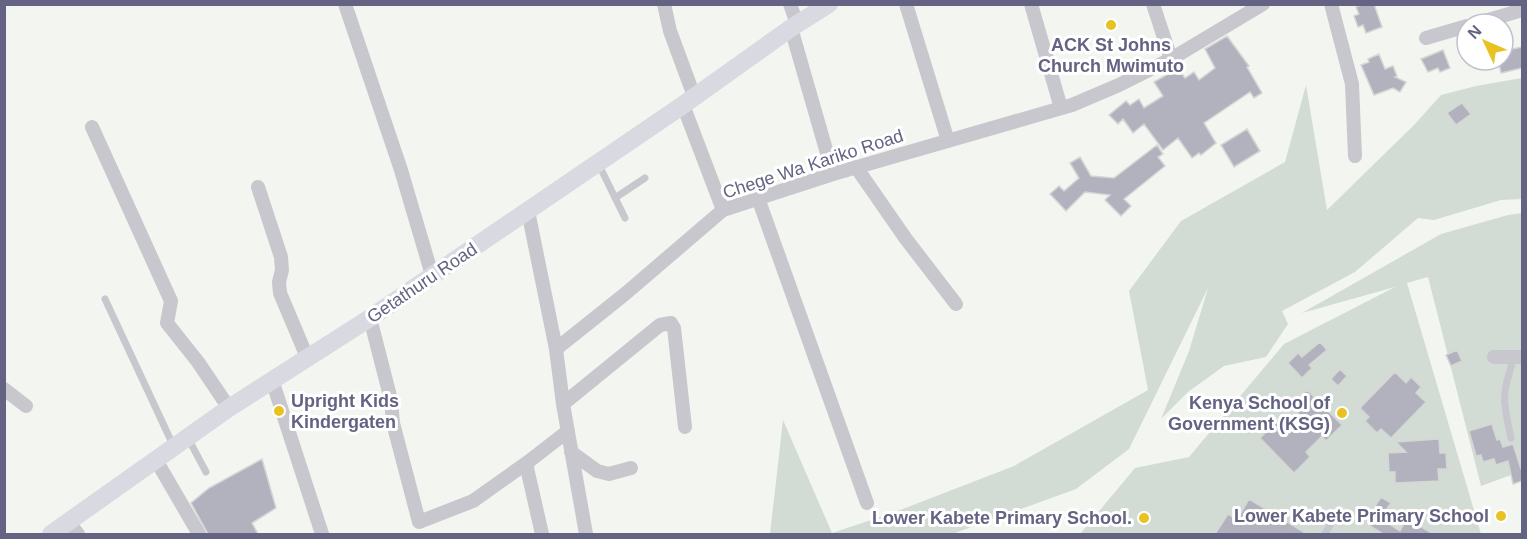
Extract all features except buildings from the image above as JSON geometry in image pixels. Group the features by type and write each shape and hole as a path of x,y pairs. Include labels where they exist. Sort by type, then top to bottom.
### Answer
{"main road":[{"name":"Getathuru Road","path":"51,534 73,528 156,460 229,408 370,318 794,26 830,4"}],"street":[{"path":"345,4 401,170 432,275"},
{"path":"664,4 688,101 723,210"},
{"path":"790,4 833,174"},
{"path":"906,4 948,141"},
{"path":"1031,4 1061,108"},
{"path":"1153,4 1171,59"},
{"name":"Chege Wa Kariko Road","path":"556,349 625,294 723,210 856,167 1061,108 1119,86 1171,59 1263,4"},
{"path":"1331,4 1352,84 1355,156"},
{"path":"1426,38 1455,30"},
{"path":"92,127 171,301 167,323 198,362 229,408"},
{"path":"856,167 906,239 956,304"},
{"path":"258,187 281,257 280,293 307,357"},
{"path":"758,198 867,503"},
{"path":"528,211 556,349 563,404 586,534"},
{"path":"370,318 391,400 393,423 419,522 473,501 568,431"},
{"path":"563,404 660,324 671,323 674,328 685,427"},
{"path":"1494,357 1518,358"},
{"path":"272,380 322,534"},
{"path":"4,389 26,406"},
{"path":"571,452 597,471 609,474 632,468"},
{"path":"156,460 199,534"},
{"path":"528,462 527,468 542,534"}],"lane":[{"path":"598,163 625,218"},
{"path":"615,198 645,178"},
{"path":"105,299 181,442 206,472"},
{"path":"1511,438 1503,401 1505,383 1518,358"},
{"path":"1324,534 1333,520"}],"shaded area":[{"path":"1522,78 1522,199 1501,200 1434,220 1418,218 1355,272 1282,311 1288,324 1266,357 1224,366 1188,392 1161,419 1189,351 1208,288 1129,449 1076,489 952,534 770,534 783,420 832,533 895,512 1014,466 1148,390 1129,291 1181,221 1285,162 1306,85 1327,210 1414,125 1441,95"},
{"name":"Kenya School of Government (KSG)","path":"1522,213 1522,471 1481,486 1428,277 1407,283 1481,534 1080,534 1135,468 1189,457 1284,344 1395,287 1302,313 1441,234"}],"place":[{"name":"ACK St Johns Church Mwimuto","path":"1111,25"},
{"name":"Upright Kids Kindergaten","path":"279,411"},
{"name":"Kenya School of Government (KSG)","path":"1342,413"},
{"name":"Lower Kabete Primary School","path":"1501,516"},
{"name":"Lower Kabete Primary School.","path":"1144,518"}]}
